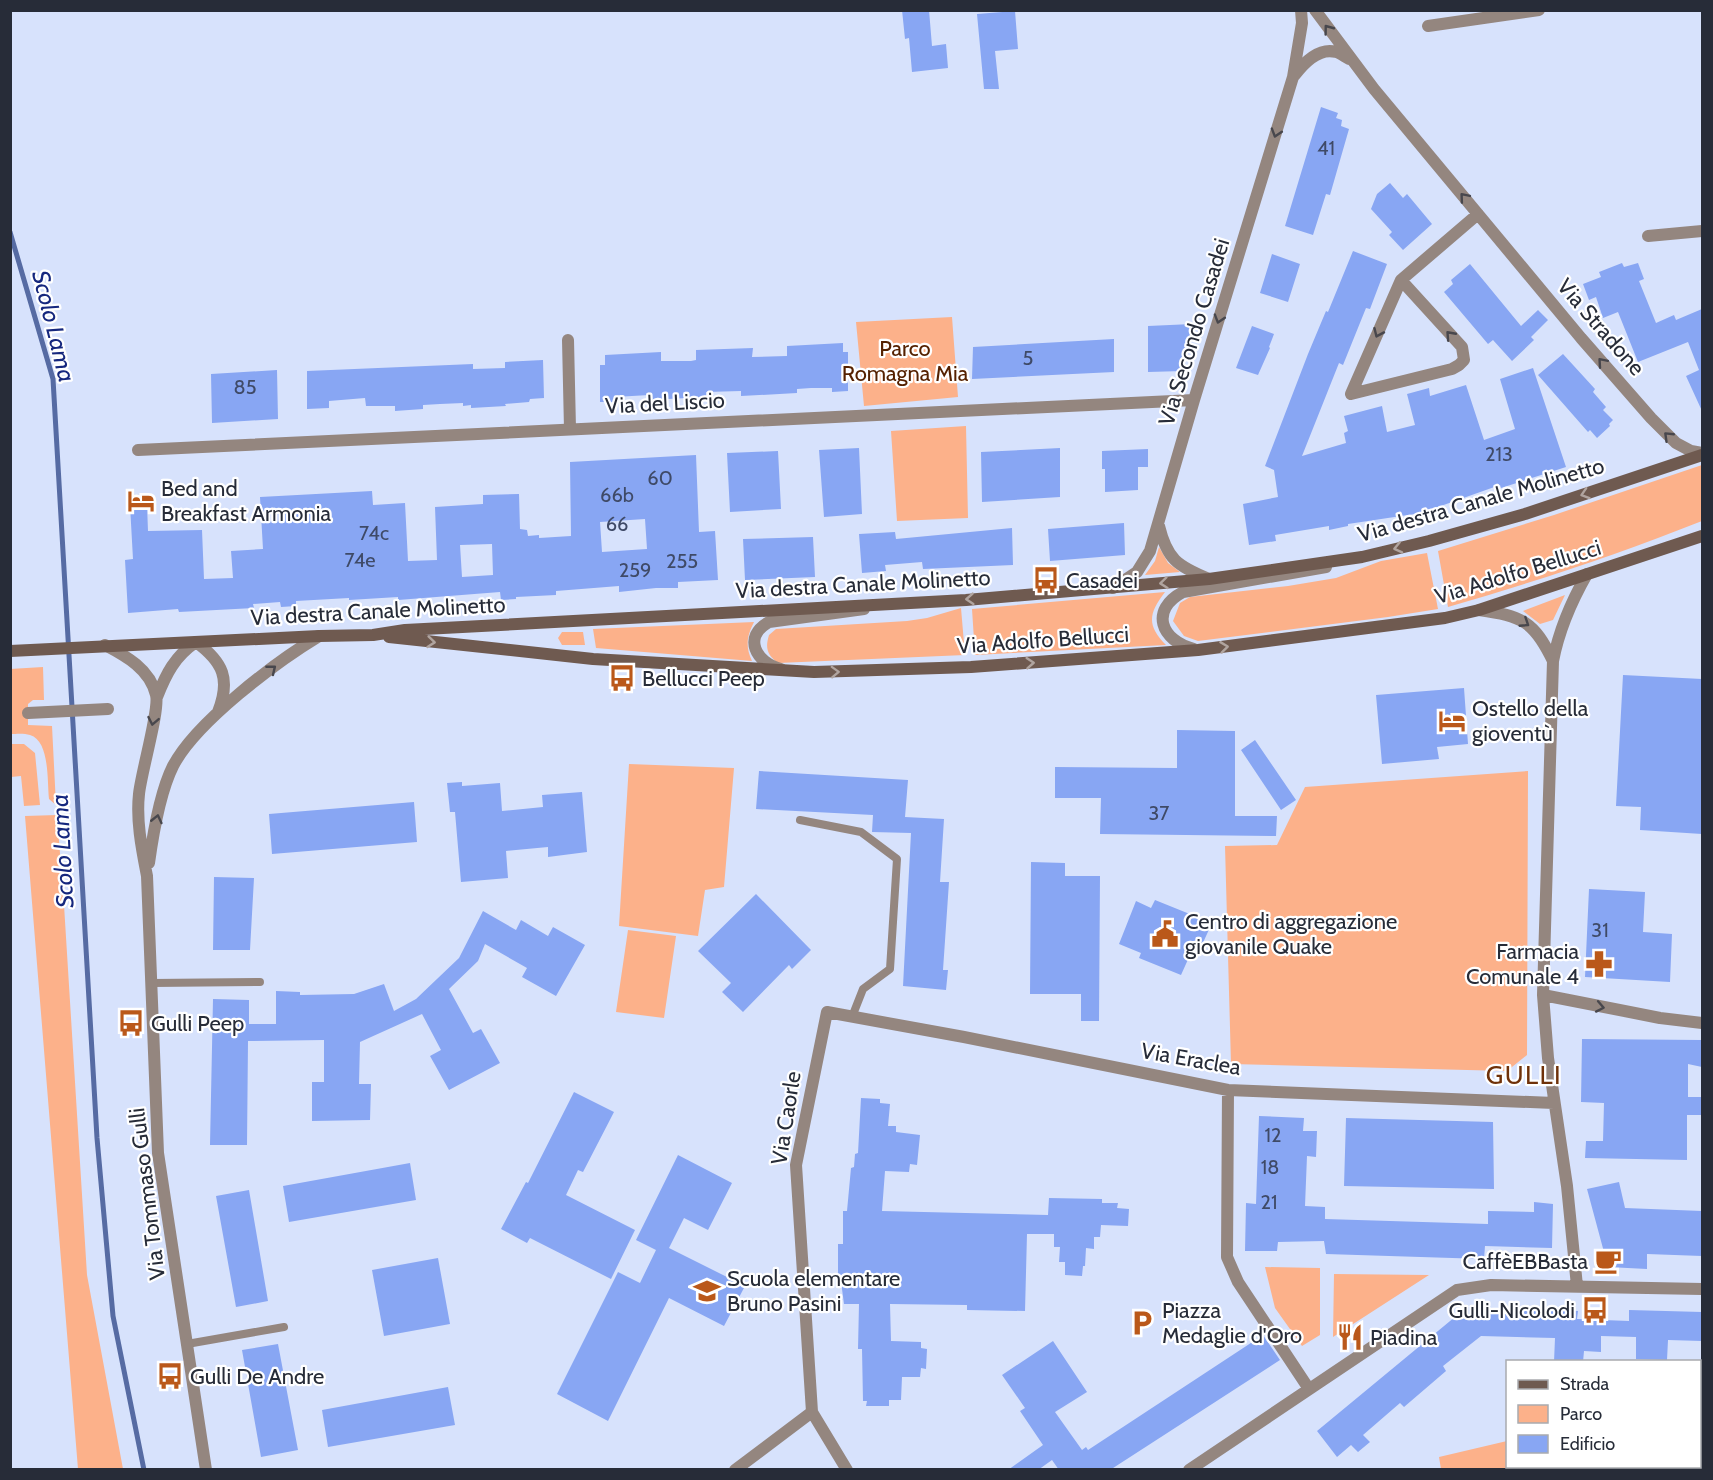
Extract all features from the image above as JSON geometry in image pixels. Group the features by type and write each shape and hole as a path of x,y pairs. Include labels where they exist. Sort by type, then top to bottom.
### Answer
{"street":[{"name":"Via Secondo Casadei","path":"1113,588 1137,572 1150,551 1293,77 1302,23 1301,10"},
{"name":"Via Stradone","path":"1315,10 1353,61 1581,338 1664,432 1683,447 1702,454"},
{"path":"1428,26 1539,10"},
{"path":"1293,77 1304,62 1320,53 1335,51 1353,61"},
{"path":"1401,280 1462,347 1464,360 1452,369 1351,394 1401,280 1478,214"},
{"path":"1648,237 1702,231"},
{"path":"568,340 570,429"},
{"name":"Via del Liscio","path":"138,450 1194,400"},
{"name":"Via destra Canale Molinetto","path":"10,651 373,635 405,630 895,604 1209,579 1362,557 1429,541 1525,514 1702,454"},
{"path":"1158,524 1169,555 1183,568 1209,579"},
{"name":"Via Adolfo Bellucci","path":"373,635 593,659 798,672 971,668 1198,650 1445,618 1479,610 1702,536"},
{"path":"1198,650 1181,646 1167,634 1164,627 1165,612 1174,597 1183,592 1326,568 1362,557"},
{"path":"1577,1286 1567,1186 1548,1058 1543,995 1553,661 1563,622 1587,574"},
{"path":"798,672 773,667 759,657 755,642 757,632 763,625 769,622 828,616 895,604"},
{"path":"1479,610 1504,614 1521,620 1540,637 1553,661"},
{"name":"Via Tommaso Gulli","path":"147,876 156,822 172,768 180,754 217,713 289,655 319,636"},
{"name":"Via Tommaso Gulli","path":"206,1470 158,1153 147,876 141,840 138,798 157,697 173,662 185,649 196,642 216,659 223,674 224,694 217,713"},
{"path":"100,646 126,657 142,669 157,697"},
{"path":"28,713 103,710"},
{"path":"1543,995 1659,1018 1702,1023"},
{"name":"Via Eraclea","path":"827,1012 1228,1090 1554,1103"},
{"name":"Via Caorle","path":"827,1012 796,1165 812,1412 848,1470"},
{"path":"1228,1090 1227,1257 1238,1282 1309,1389"},
{"path":"1189,1470 1457,1290 1491,1285 1702,1289"},
{"path":"735,1470 812,1412"}],"lane":[{"path":"801,820 861,832 897,859 890,969 863,989 852,1017"},
{"path":"152,982 260,982"},
{"path":"187,1344 284,1327"}],"green space":[{"name":"Parco Romagna Mia","path":"952,317 958,397 864,406 856,322"},
{"path":"966,426 968,518 897,521 891,431"},
{"path":"1702,465 1702,521 1576,567 1448,607 1438,551"},
{"path":"1159,547 1168,563 1180,572 1145,575 1155,561"},
{"path":"1427,553 1438,609 1198,641 1184,636 1173,621 1180,603 1190,597 1336,578 1381,561"},
{"path":"1165,592 1156,606 1152,619 1155,631 1166,645 975,655 972,609"},
{"path":"1565,595 1553,620 1540,624 1523,611"},
{"path":"961,608 965,655 778,663 768,651 769,635 776,629 907,621"},
{"path":"754,622 748,641 748,651 752,661 596,648 593,629"},
{"path":"562,632 583,632 585,645 562,645 558,638"},
{"path":"43,667 44,700 33,700 28,704 28,725 52,726 56,805 49,799 46,762 41,745 30,735 11,734 10,669"},
{"path":"10,744 24,744 35,753 40,805 24,806 21,776 11,777"},
{"path":"629,764 734,768 724,887 705,890 698,936 619,926"},
{"path":"1528,771 1527,1055 1507,1071 1231,1064 1225,846 1277,845 1305,787"},
{"path":"57,815 87,1275 123,1469 78,1469 25,816"},
{"path":"628,930 676,936 664,1018 616,1012"},
{"path":"1265,1267 1320,1268 1320,1335 1302,1346 1275,1308"},
{"path":"1334,1274 1429,1275 1333,1337"},
{"path":"1506,1441 1506,1468 1602,1469 1441,1469 1439,1457"}],"building":[{"path":"902,10 929,10 932,46 946,44 948,68 912,72 909,38 905,39"},
{"path":"1015,11 1018,49 995,51 999,89 984,89 977,14"},
{"path":"1321,107 1338,113 1336,118 1342,120 1341,126 1349,129 1330,195 1326,194 1313,235 1285,226"},
{"path":"1390,183 1403,198 1407,194 1432,224 1403,250 1389,235 1392,232 1371,209 1377,194"},
{"path":"1353,251 1387,264 1370,309 1366,308 1343,365 1339,363 1302,456 1346,443 1344,433 1348,431 1344,416 1382,406 1387,432 1415,425 1407,394 1429,388 1430,396 1466,385 1484,440 1515,429 1500,379 1533,368 1566,467 1501,488 1500,485 1421,513 1348,524 1348,526 1329,530 1329,526 1275,535 1276,541 1249,545 1243,504 1278,497 1274,470 1265,466 1308,354"},
{"path":"1272,254 1300,264 1288,302 1260,293"},
{"path":"1622,263 1624,267 1638,263 1644,279 1639,281 1656,323 1674,315 1676,320 1702,309 1702,411 1686,376 1699,370 1688,342 1638,362 1618,312 1603,318 1596,297 1589,300 1583,284 1601,277 1599,272"},
{"path":"1470,264 1521,326 1538,310 1548,320 1531,337 1534,340 1512,361 1493,340 1488,344 1444,292 1453,284 1451,280"},
{"path":"1192,324 1183,371 1148,372 1148,326"},
{"path":"1252,326 1274,334 1258,375 1236,368"},
{"path":"1114,339 1114,372 972,379 973,347"},
{"path":"843,343 843,352 848,352 848,391 832,392 832,388 811,388 797,389 797,393 741,396 741,391 706,392 706,397 649,400 649,395 615,397 615,402 600,402 600,365 605,365 605,355 661,352 661,361 691,361 696,360 696,350 753,348 752,357 787,356 787,346"},
{"path":"1563,354 1595,389 1593,392 1606,407 1603,410 1613,420 1597,438 1590,430 1588,432 1538,375"},
{"path":"543,360 544,398 530,399 529,402 471,408 471,405 463,406 463,403 423,405 423,409 395,411 395,406 366,406 365,398 329,401 329,408 307,409 307,371 473,364 473,369 505,368 505,362"},
{"path":"277,370 278,419 212,423 211,374"},
{"path":"859,448 862,514 824,517 819,450"},
{"path":"1060,448 1060,497 982,502 981,452"},
{"path":"1148,449 1148,467 1138,467 1138,490 1105,492 1102,451"},
{"path":"778,451 781,509 730,512 727,453"},
{"path":"696,455 699,532 715,531 718,580 678,582 678,588 619,592 619,586 556,591 556,595 501,600 500,592 398,600 398,597 296,601 296,606 281,607 280,602 253,604 254,608 179,612 178,609 128,613 125,560 133,559 130,505 147,504 148,531 202,530 204,579 233,578 231,551 263,549 260,497 372,491 373,505 405,503 408,561 437,560 435,507 483,504 483,495 519,494 520,529 527,530 528,536 539,535 539,538 571,536 570,462","holes":["645,519 647,549 602,552 600,522","492,544 493,575 462,577 460,545"]},
{"path":"1124,523 1125,555 1050,561 1048,529"},
{"path":"1012,528 1013,565 923,569 922,562 885,565 886,571 862,573 859,534 895,532 896,539"},
{"path":"813,537 815,577 745,580 743,539"},
{"path":"1623,675 1702,679 1702,834 1640,830 1641,807 1616,806"},
{"path":"1464,688 1468,744 1437,747 1439,759 1382,764 1376,695"},
{"path":"1177,730 1235,731 1235,816 1277,816 1276,836 1100,834 1101,798 1055,798 1055,767 1177,768"},
{"path":"1255,740 1296,800 1281,810 1241,750"},
{"path":"759,771 908,780 905,817 944,819 940,882 949,882 943,970 948,970 946,990 903,986 911,833 872,832 873,815 756,809"},
{"path":"462,782 462,786 500,783 502,811 543,807 542,795 582,792 587,852 548,857 548,847 506,851 508,878 461,882 455,812 450,812 447,783"},
{"path":"414,802 417,842 272,854 269,814"},
{"path":"1031,862 1065,863 1065,876 1100,876 1099,1021 1081,1021 1081,994 1030,994"},
{"path":"214,877 254,878 250,950 213,950"},
{"path":"1589,889 1645,892 1643,932 1672,934 1670,982 1585,977"},
{"path":"756,894 811,950 792,969 789,965 743,1012 722,992 731,983 698,951"},
{"name":"Centro di aggregazione giovanile Quake","path":"1155,900 1212,923 1196,958 1190,955 1181,975 1139,958 1141,953 1119,944 1136,901 1151,908"},
{"path":"483,911 516,930 521,920 548,936 553,927 585,945 556,996 522,977 527,968 485,944 478,961 449,989 473,1033 481,1029 500,1063 449,1090 430,1056 441,1050 422,1014 360,1042 359,1084 371,1084 370,1120 312,1121 312,1082 324,1082 324,1040 248,1041 247,1145 210,1145 213,999 249,1000 249,1024 276,1024 276,991 300,992 300,995 354,994 384,984 394,1011 416,999 459,958"},
{"path":"1582,1039 1702,1040 1702,1067 1688,1064 1688,1097 1702,1097 1702,1115 1687,1115 1687,1160 1585,1158 1586,1141 1603,1141 1604,1103 1581,1102"},
{"path":"574,1092 614,1112 583,1172 578,1170 566,1195 635,1230 611,1279 530,1238 527,1243 501,1229 526,1182 528,1183"},
{"path":"861,1098 880,1099 880,1103 890,1104 888,1126 896,1126 896,1132 920,1135 917,1165 910,1164 909,1172 885,1171 882,1211 1048,1215 1049,1198 1102,1199 1102,1203 1118,1203 1117,1208 1129,1209 1128,1226 1101,1225 1100,1237 1094,1237 1094,1249 1086,1248 1082,1276 1065,1275 1065,1262 1059,1262 1060,1247 1054,1247 1054,1234 1027,1234 1025,1311 967,1310 967,1305 890,1304 891,1341 921,1342 921,1348 927,1349 926,1369 921,1368 920,1377 902,1377 901,1400 889,1400 889,1406 866,1406 867,1401 863,1401 862,1349 858,1349 859,1304 844,1304 840,1274 838,1274 838,1244 843,1244 843,1211 847,1211 851,1168 854,1167 855,1154 858,1153"},
{"path":"1259,1116 1304,1118 1303,1131 1317,1131 1316,1157 1307,1156 1305,1206 1325,1207 1325,1219 1488,1224 1488,1211 1534,1212 1534,1202 1553,1204 1552,1248 1485,1246 1484,1259 1326,1254 1324,1241 1278,1242 1277,1251 1245,1251 1246,1203 1256,1204"},
{"path":"1346,1118 1493,1122 1494,1189 1344,1186"},
{"path":"678,1155 732,1183 708,1230 684,1218 669,1248 745,1286 724,1326 669,1298 608,1421 557,1394 618,1272 640,1283 656,1250 636,1240"},
{"path":"410,1163 416,1200 289,1222 283,1186"},
{"path":"1619,1182 1625,1208 1702,1211 1702,1256 1647,1254 1647,1269 1608,1267 1587,1189"},
{"path":"249,1190 268,1301 236,1307 216,1196"},
{"path":"438,1258 450,1324 384,1336 372,1270"},
{"path":"1467,1307 1578,1311 1577,1319 1629,1321 1629,1310 1702,1312 1702,1341 1668,1340 1667,1360 1636,1359 1636,1337 1601,1336 1601,1352 1584,1351 1583,1360 1554,1360 1555,1338 1481,1336 1443,1366 1446,1371 1404,1407 1400,1403 1363,1435 1370,1442 1358,1452 1351,1445 1337,1457 1317,1431"},
{"path":"1263,1335 1280,1360 1110,1470 1059,1470 1052,1460 1038,1470 1008,1470 1043,1445 1020,1411 1025,1408 1002,1375 1053,1341 1087,1392 1055,1412 1082,1450 1086,1447 1088,1450"},
{"path":"278,1344 298,1450 261,1457 242,1350"},
{"path":"448,1387 455,1425 328,1447 322,1410"}],"waterway":[{"name":"Scolo Lama","path":"10,232 53,379 97,1138 113,1316 144,1470"}],"place":[{"name":"Bed and Breakfast Armonia","path":"141,501"},
{"name":"Casadei","path":"1046,580"},
{"name":"Bellucci Peep","path":"622,678"},
{"name":"Ostello della gioventù","path":"1452,721"},
{"name":"Centro di aggregazione giovanile Quake","path":"1165,934"},
{"name":"Farmacia Comunale 4","path":"1599,964"},
{"name":"Gulli Peep","path":"131,1023"},
{"name":"CaffèEBBasta","path":"1608,1261"},
{"name":"Scuola elementare Bruno Pasini","path":"707,1291"},
{"name":"Gulli-Nicolodi","path":"1595,1310"},
{"name":"Piazza Medaglie d'Oro","path":"1142,1323"},
{"name":"Piadina","path":"1350,1337"},
{"name":"Gulli De Andre","path":"170,1376"}],"district":[{"name":"GULLI","path":"1524,1075"}]}
